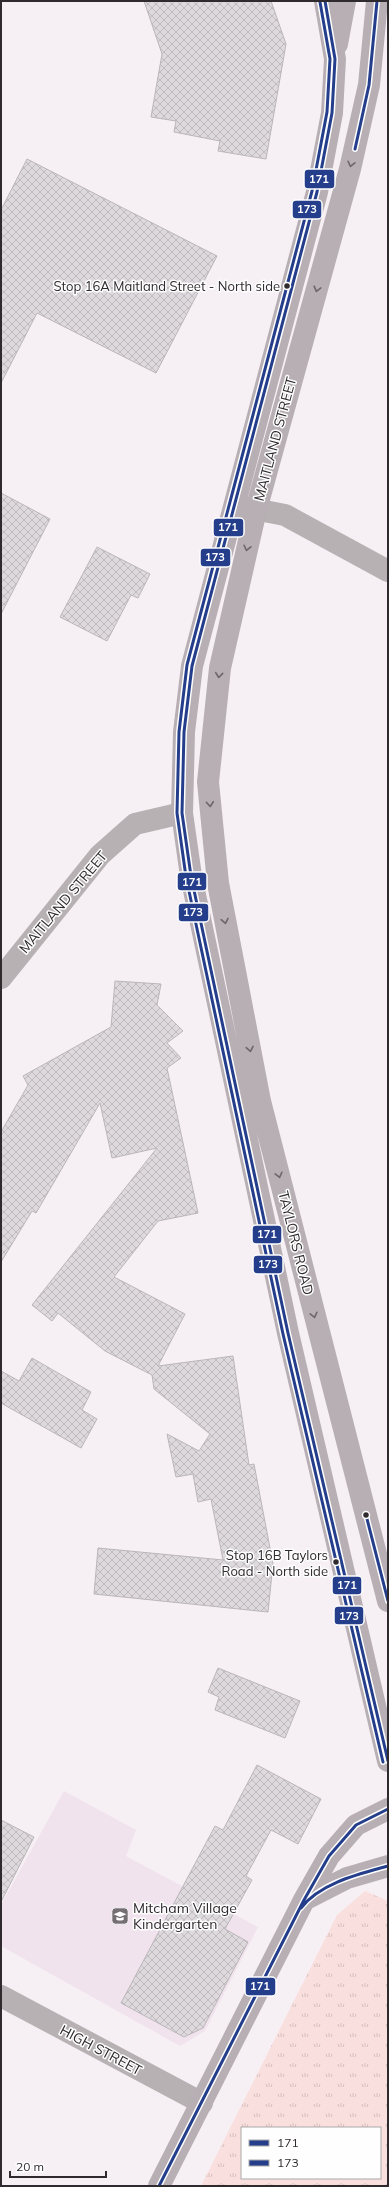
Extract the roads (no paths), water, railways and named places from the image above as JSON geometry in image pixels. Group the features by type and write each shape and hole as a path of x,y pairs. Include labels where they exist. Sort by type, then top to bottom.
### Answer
{"main road":[{"name":"MAITLAND STREET","path":"182,814 184,732 192,666 317,192 332,113 335,58 325,1"},
{"path":"335,58 345,1"},
{"name":"MAITLAND STREET","path":"218,883 208,782 220,668 256,510 350,170 369,85 377,1"},
{"name":"TAYLORS ROAD","path":"182,814 191,876 287,1325 388,1762"},
{"name":"TAYLORS ROAD","path":"218,883 260,1101 388,1601"},
{"path":"160,2186 304,1900 330,1856 356,1825 388,1809"},
{"path":"304,1900 347,1878 388,1866"}],"street":[{"path":"234,505 285,515 388,571"},
{"name":"MAITLAND STREET","path":"1,978 100,855 135,824 182,814"},
{"name":"HIGH STREET","path":"1,1996 202,2103"}],"place":[{"name":"Stop 16A Maitland Street - North side","path":"287,286"},
{"name":"Stop 16B Taylors Road - North side","path":"336,1562"},
{"name":"Mitcham Village Kindergarten","path":"120,1916"}]}
